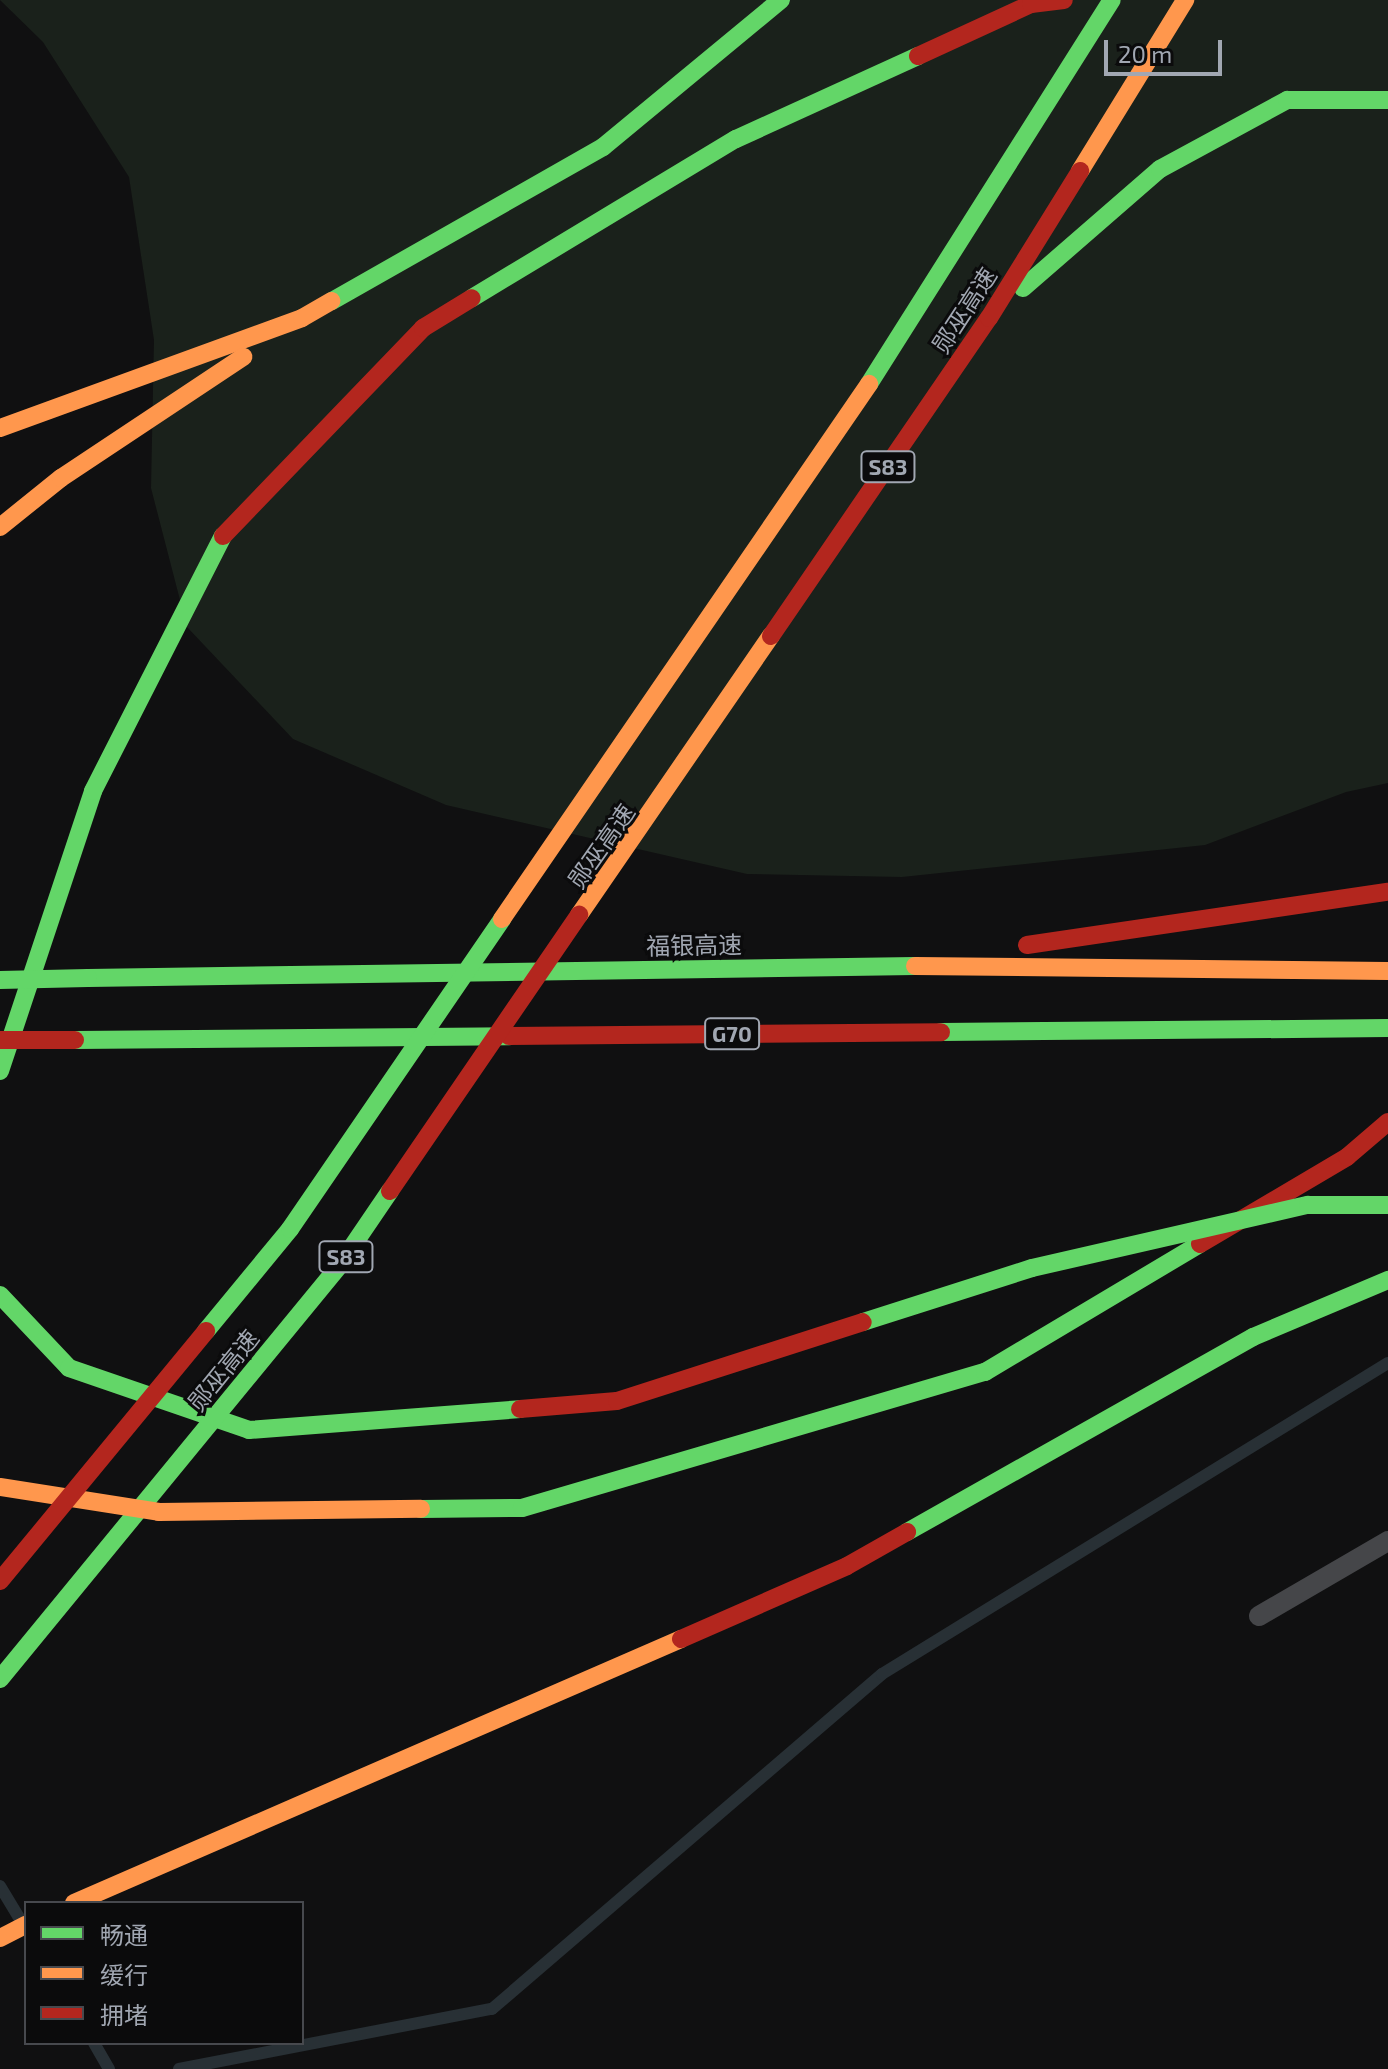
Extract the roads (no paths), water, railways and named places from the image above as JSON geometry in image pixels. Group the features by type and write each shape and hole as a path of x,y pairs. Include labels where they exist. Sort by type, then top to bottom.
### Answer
{"highway":[{"path":"0,527 61,478 302,318 603,147 781,0"},
{"path":"0,1071 93,791 226,531 423,328 736,139 1031,4 1064,0"},
{"name":"郧巫高速","path":"0,1581 290,1229 928,298 1112,0"},
{"name":"郧巫高速","path":"0,1679 339,1266 989,318 1185,0"},
{"path":"989,318 1172,162 1287,100 1388,100"},
{"path":"0,428 302,318"},
{"path":"866,966 1357,901 1388,892"},
{"name":"福银高速","path":"0,980 866,966 1388,971"},
{"name":"G70","path":"0,1040 1388,1028"},
{"path":"0,1487 159,1512 522,1508 985,1372 1347,1157 1388,1122"},
{"path":"0,1295 69,1368 249,1430 617,1401 1032,1268 1308,1205 1388,1205"},
{"path":"79,1901 847,1566 1253,1337 1388,1280"},
{"path":"0,1938 24,1926"}],"lane":[{"path":"1259,1616 1388,1541"}],"waterway":[{"path":"179,2069 492,2009 882,1674 1388,1363"},
{"path":"0,1886 21,1921"},
{"path":"95,2045 109,2069"}]}
